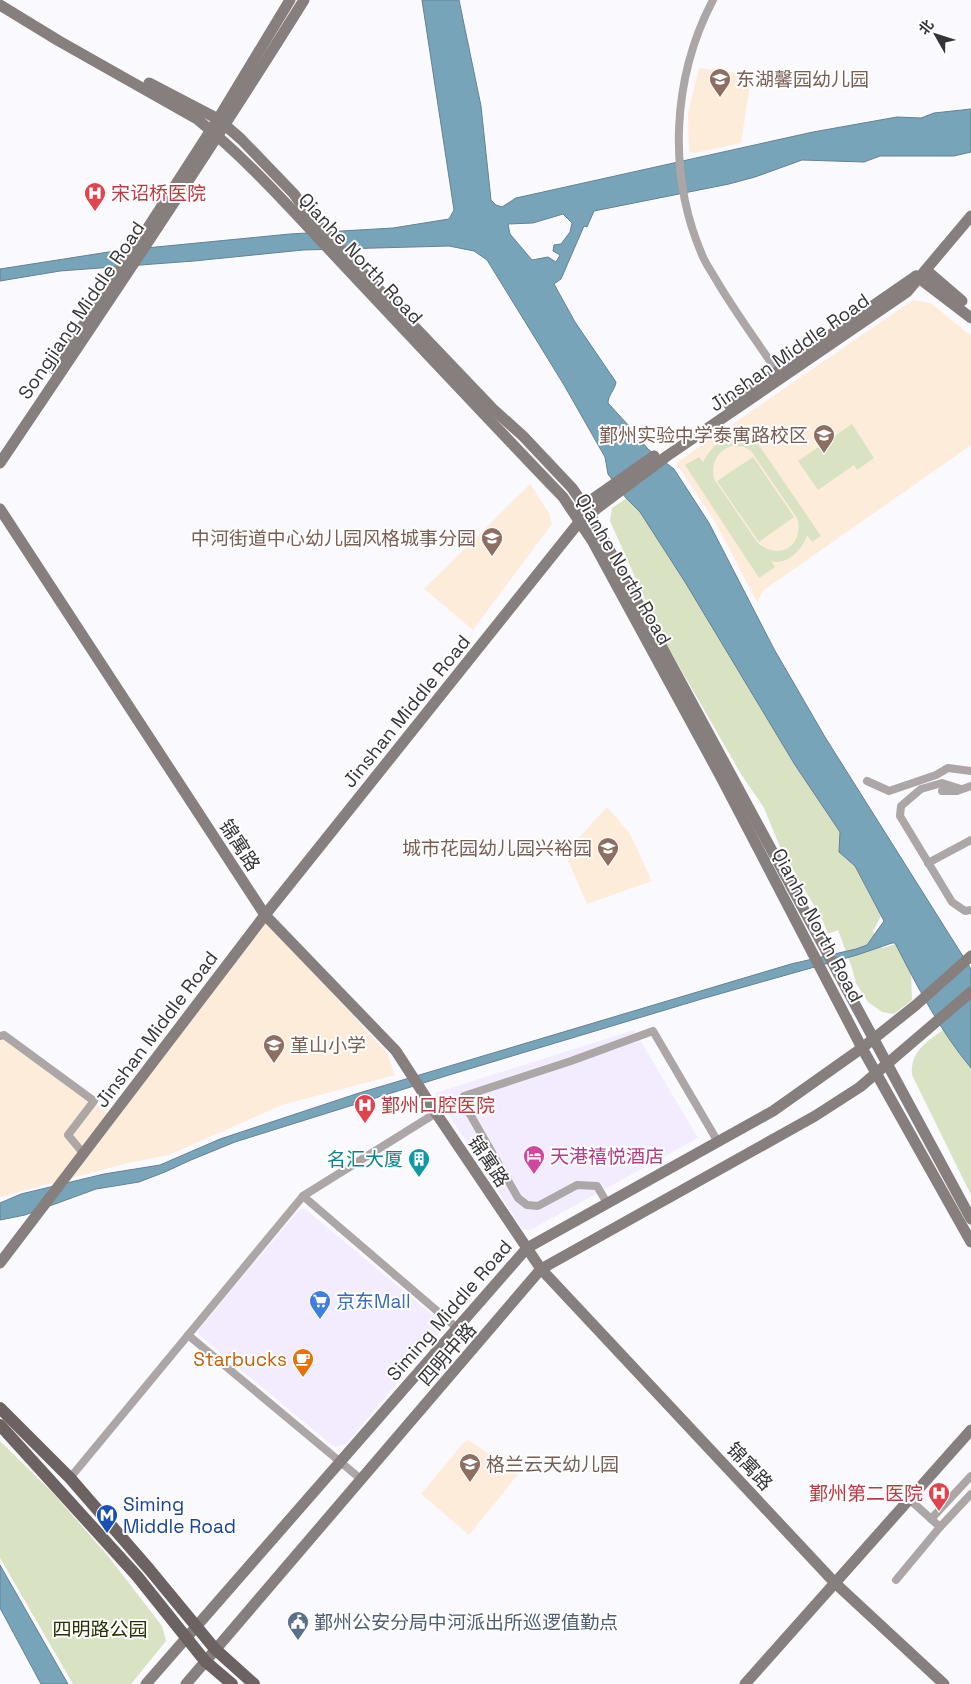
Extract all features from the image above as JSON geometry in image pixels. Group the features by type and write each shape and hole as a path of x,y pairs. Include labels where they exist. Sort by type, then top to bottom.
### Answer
{"main road":[{"name":"Qianhe North Road","path":"5,0 221,122 294,194 302,214"},
{"name":"Songjiang Middle Road","path":"221,122 290,0"},
{"name":"Songjiang Middle Road","path":"0,463 221,122 304,0"},
{"name":"Qianhe North Road","path":"0,4 59,41 197,119 214,133 302,214 564,497 582,514 815,930 971,1219"},
{"name":"Jinshan Middle Road","path":"665,454 907,292 971,216"},
{"name":"Jinshan Middle Road","path":"0,1263 265,915 582,514 777,371 920,275"},
{"path":"920,275 971,309"},
{"path":"920,275 971,318"},
{"path":"0,450 111,292"},
{"name":"锦寓路","path":"0,509 265,915 396,1051 542,1270 835,1583 942,1682"},
{"name":"Qianhe North Road","path":"582,514 862,1048 971,1242"},
{"name":"Siming Middle Road","path":"146,1684 527,1248 773,1111 862,1048 916,1005 969,957"},
{"path":"876,1073 971,992"},
{"name":"四明中路","path":"186,1684 542,1270 815,1116 860,1087 876,1073"},
{"path":"0,1408 70,1478 216,1649 254,1684"},
{"path":"0,1425 137,1576 205,1661 232,1684"},
{"path":"745,1684 971,1430"}],"street":[{"path":"713,0 694,41 681,94 678,129 685,197 688,214 703,257 728,299 777,371"},
{"path":"867,781 889,791 928,778 948,768 971,771"},
{"path":"961,789 942,783 921,789 901,806 900,816 952,902 965,911 971,910"},
{"path":"942,791 971,786"},
{"path":"929,863 971,840"},
{"path":"607,1203 597,1186 577,1185 538,1206 527,1206 518,1198 463,1102 464,1096 571,1061 652,1031 718,1142"},
{"path":"0,1036 4,1035 94,1101 68,1136 83,1153"},
{"path":"70,1478 303,1196 436,1113"},
{"path":"303,1196 457,1328"},
{"path":"188,1335 362,1480"},
{"path":"931,1519 971,1476"},
{"path":"896,1580 940,1527 971,1494"},
{"path":"909,1499 940,1527"}],"shaded area":[{"name":"东湖馨园幼儿园","path":"699,68 744,74 750,83 741,143 695,153 689,152 688,113"},
{"name":"鄞州实验中学泰寓路校区","path":"913,300 931,303 971,336 971,445 764,590 757,602 714,520 676,463"},
{"name":"中河街道中心幼儿园风格城事分园","path":"530,484 549,513 552,524 473,630 424,589"},
{"name":"城市花园幼儿园兴裕园","path":"607,807 630,834 652,881 587,904 565,853"},
{"name":"堇山小学","path":"265,920 387,1053 395,1075 282,1105 169,1155 128,1163 0,1197 0,1038 4,1037 115,1119"},
{"path":"634,1030 698,1138 530,1230 522,1229 435,1093"},
{"path":"305,1209 441,1322 443,1328 346,1444 334,1447 198,1334 199,1329 299,1210"},
{"name":"格兰云天幼儿园","path":"468,1440 519,1473 469,1535 421,1494 464,1442"}],"green space":[{"path":"852,424 874,458 857,470 854,465 818,490 798,461"},
{"path":"746,426 821,536 812,542 807,535 802,546 794,555 783,561 771,561 775,567 759,578 685,465 699,457 703,462 709,452 718,444 728,438 740,436 737,431","holes":["732,446 744,447 751,451 797,518 797,536 788,548 781,551 773,551 757,542 714,479 713,468 718,455"]},
{"path":"753,457 794,517 759,542 717,481"},
{"path":"627,498 640,512 686,582 795,765 840,832 839,852 855,866 881,916 873,931 882,948 896,944 911,973 912,1000 894,1014 882,1012 868,1002 856,983 838,930 828,934 823,921 780,847 764,808 741,774 660,633 610,521 612,508"},
{"path":"944,1029 971,1068 971,1195 912,1075 912,1067 917,1053"},
{"name":"四明路公园","path":"0,1441 52,1492 108,1556 162,1626 166,1641 131,1684 73,1684 0,1558"}],"water":[{"path":"422,0 459,0 481,106 491,200 496,205 502,207 516,198 813,132 897,117 921,118 934,113 971,109 971,152 954,156 880,156 864,162 802,160 729,184 594,211 587,227 584,226 561,279 554,284 575,322 616,382 608,403 648,449 674,469 709,523 774,649 825,737 971,969 971,1068 939,1024 895,943 892,943 857,955 705,998 449,1075 235,1142 139,1182 96,1189 25,1215 0,1220 0,1203 21,1194 104,1174 160,1165 220,1139 359,1093 791,964 856,949 867,945 884,921 855,866 839,852 840,832 795,765 685,582 640,512 626,498 608,474 605,457 564,385 487,260 474,251 449,246 303,250 194,261 60,271 0,281 0,269 115,251 290,234 393,228 449,219 454,210","holes":["563,214 572,223 570,232 561,244 554,245 553,251 560,255 556,262 548,257 532,260 510,234 508,224 533,223"]},
{"path":"0,1565 68,1684 41,1684 0,1608"}],"place":[{"name":"东湖馨园幼儿园","path":"720,98"},
{"name":"宋诏桥医院","path":"95,212"},
{"name":"鄞州实验中学泰寓路校区","path":"824,454"},
{"name":"中河街道中心幼儿园风格城事分园","path":"492,557"},
{"name":"城市花园幼儿园兴裕园","path":"608,867"},
{"name":"堇山小学","path":"274,1064"},
{"name":"鄞州口腔医院","path":"365,1124"},
{"name":"天港禧悦酒店","path":"534,1175"},
{"name":"名汇大厦","path":"419,1178"},
{"name":"京东Mall","path":"320,1320"},
{"name":"Starbucks","path":"303,1378"},
{"name":"格兰云天幼儿园","path":"470,1483"},
{"name":"鄞州第二医院","path":"939,1512"},
{"name":"Siming Middle Road","path":"107,1534"},
{"name":"鄞州公安分局中河派出所巡逻值勤点","path":"298,1641"}]}
